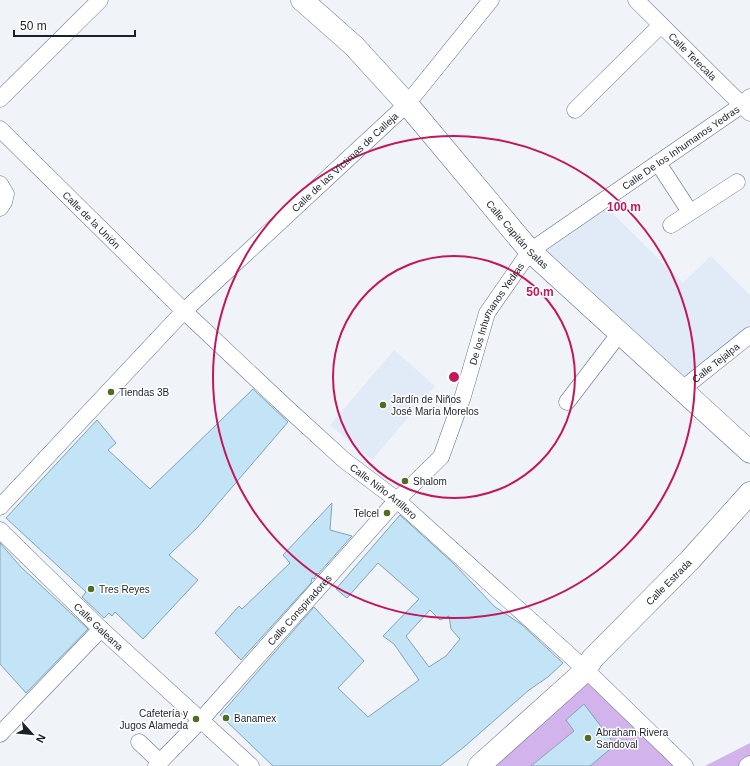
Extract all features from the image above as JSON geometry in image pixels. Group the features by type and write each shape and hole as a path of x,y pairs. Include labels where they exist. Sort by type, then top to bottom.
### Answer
{"street":[{"path":"0,99 100,0"},
{"name":"Calle Capitán Salas","path":"302,0 354,46 407,104 530,250 619,334 750,452"},
{"name":"Calle de las Víctimas de Calleja","path":"0,507 184,311 407,104 491,0"},
{"name":"Calle Tetecala","path":"636,0 747,105"},
{"path":"575,110 661,25"},
{"name":"Calle De los Inhumanos Yedras","path":"530,250 747,105"},
{"name":"Calle de la Unión","path":"0,129 184,311"},
{"path":"658,164 690,212"},
{"path":"671,225 737,182"},
{"path":"0,184 6,194 4,202 0,208"},
{"name":"De los Inhumanos Yedras","path":"397,500 441,457 464,396 487,314 530,250"},
{"name":"Calle Niño Artillero","path":"184,311 344,460 397,500 586,670 646,726 685,766"},
{"path":"567,402 619,334"},
{"name":"Calle Tejalpa","path":"681,390 750,335"},
{"name":"Calle Estrada","path":"479,766 586,670 592,659 690,560 750,493"},
{"name":"Calle Conspiradores","path":"158,764 201,720 397,500"},
{"name":"Calle Galeana","path":"0,530 101,629 251,766"},
{"path":"0,734 101,629"},
{"path":"139,742 158,764"}],"shaded area":[{"path":"601,202 683,283 711,256 750,295 750,335 681,390 530,251"},
{"name":"Jardín de Niños José María Morelos","path":"394,350 435,386 372,460 330,425"},
{"path":"586,670 686,766 479,766"},
{"path":"750,743 750,766 705,766"}],"building":[{"path":"253,389 288,422 197,528 169,555 198,580 143,639 115,612 112,616 109,613 104,618 82,597 86,592 6,518 97,420 116,443 108,450 150,489"},
{"path":"332,503 330,530 352,536 318,574 317,573 314,579 312,578 311,583 241,660 215,633 239,606 242,609 290,563 283,555"},
{"path":"400,515 453,563 495,607 521,624 563,663 440,766 273,766 220,715 314,607 364,661 338,688 368,717 419,680 394,644 383,636 419,599 378,563 347,598 336,589","holes":["430,610 440,620 449,616 451,629 460,639 446,656 429,667 406,636"]},
{"path":"0,543 21,567 88,629 26,693 0,664"},
{"name":"Abraham Rivera Sandoval","path":"584,704 615,745 590,766 531,766 574,731 566,720"}],"place":[{"name":"Tiendas 3B","path":"111,392"},
{"name":"Jardín de Niños José María Morelos","path":"383,405"},
{"name":"Shalom","path":"405,481"},
{"name":"Telcel","path":"387,513"},
{"name":"Tres Reyes","path":"91,589"},
{"name":"Banamex","path":"226,718"},
{"name":"Cafetería y Jugos Alameda","path":"196,719"},
{"name":"Abraham Rivera Sandoval","path":"588,738"}]}
